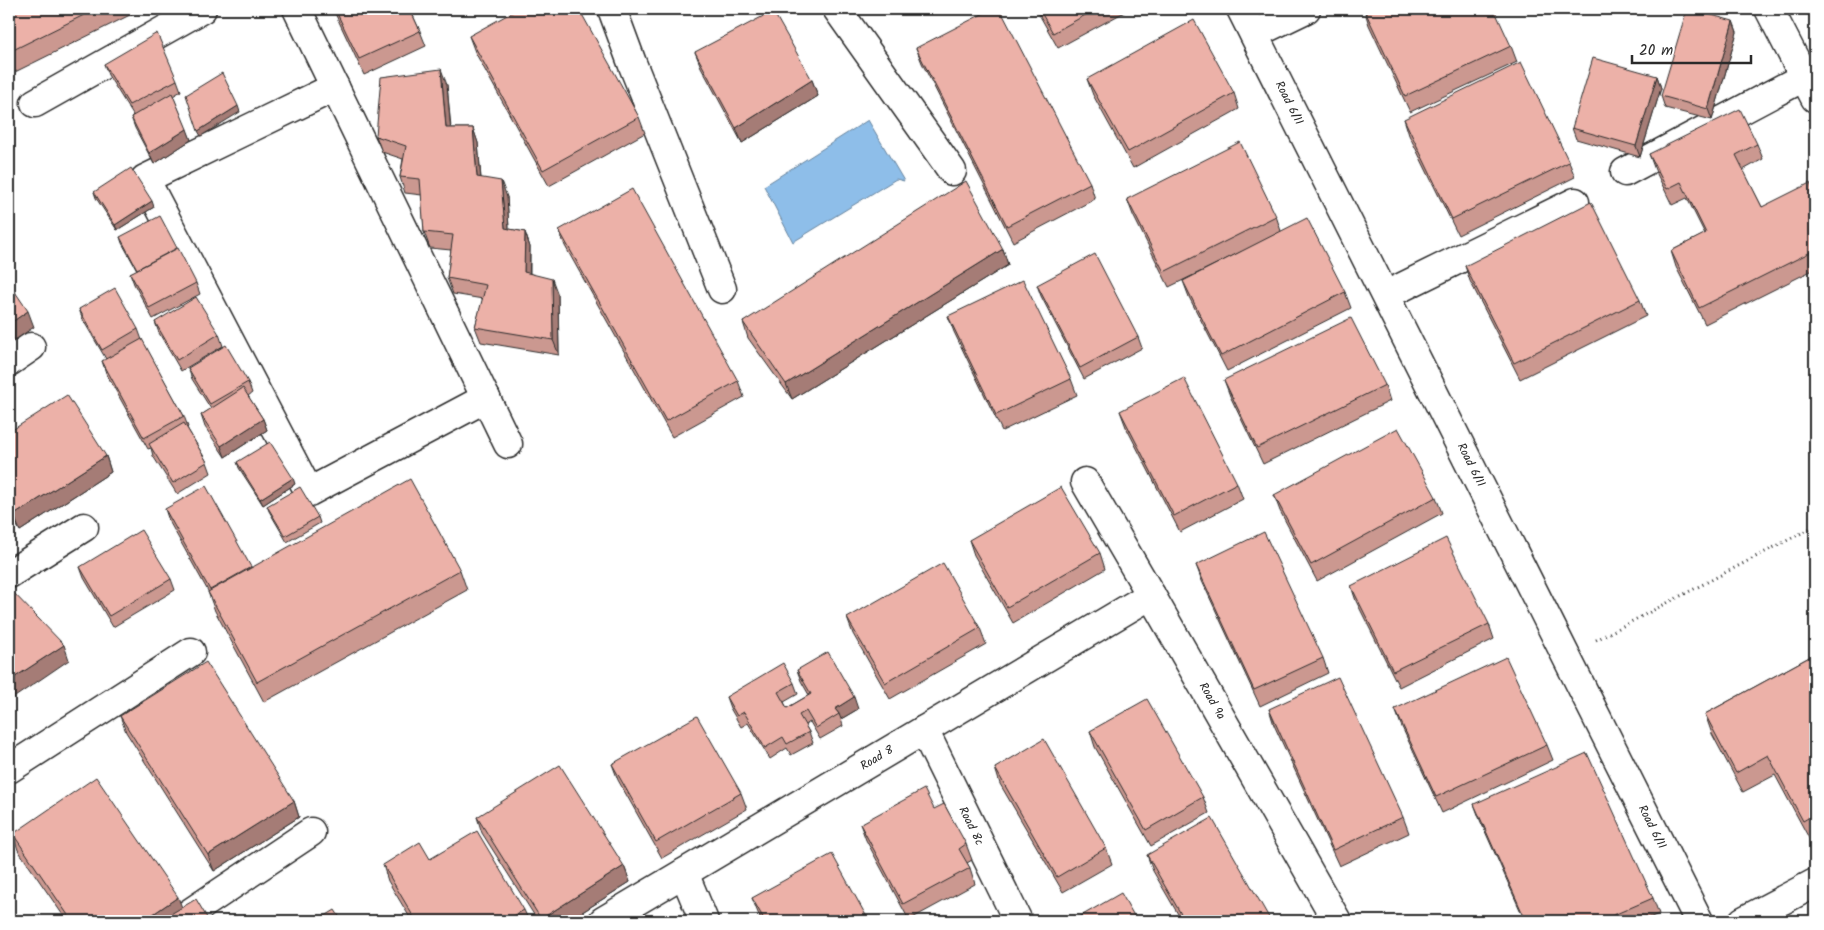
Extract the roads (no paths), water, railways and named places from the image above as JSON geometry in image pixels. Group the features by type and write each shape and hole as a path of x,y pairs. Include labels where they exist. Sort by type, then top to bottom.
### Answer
{"street":[{"path":"35,103 202,9"},
{"path":"297,9 508,444"},
{"path":"612,9 722,289"},
{"path":"837,9 952,171"},
{"name":"Road 6/11","path":"1241,9 1699,921"},
{"path":"1254,34 1306,9"},
{"path":"1625,172 1810,87 1769,9"},
{"path":"335,87 145,179 309,492 486,398"},
{"path":"1386,296 1575,202"},
{"path":"9,362 31,347"},
{"name":"Road 9a","path":"1084,482 1151,594 1337,921"},
{"path":"9,574 84,527"},
{"name":"Road 8","path":"603,921 1151,594"},
{"path":"9,769 191,652"},
{"name":"Road 8c","path":"924,730 1018,921"},
{"path":"178,921 311,832"},
{"path":"684,873 704,921"},
{"path":"1742,921 1815,884"}],"water":[{"path":"868,120 904,181 896,179 793,242 764,186"}]}
